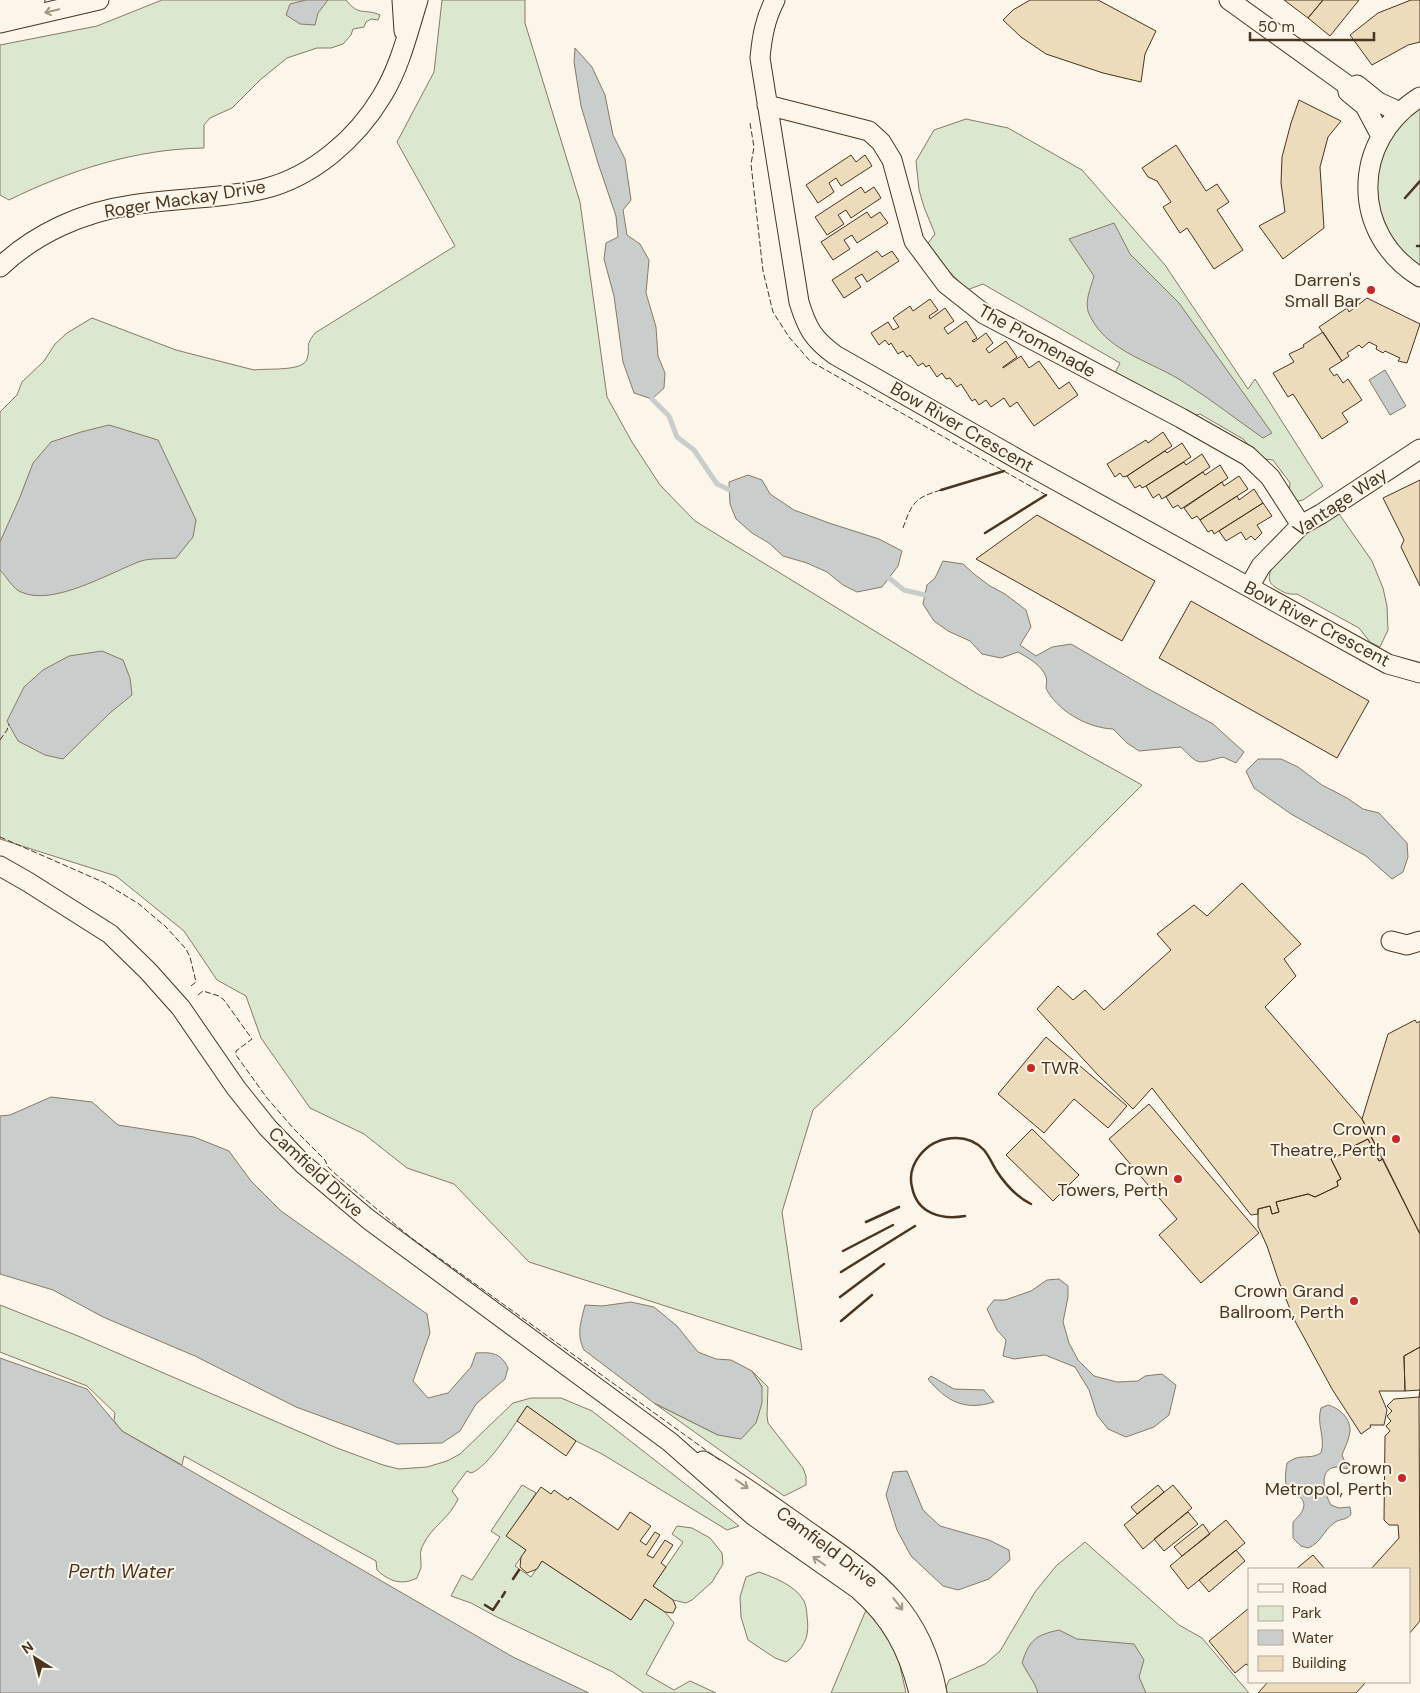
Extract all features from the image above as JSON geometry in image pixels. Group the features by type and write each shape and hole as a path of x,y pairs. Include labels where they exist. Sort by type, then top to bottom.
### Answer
{"street":[{"path":"0,9 35,0"},
{"path":"0,23 99,0"},
{"name":"Roger Mackay Drive","path":"402,0 404,42"},
{"name":"Roger Mackay Drive","path":"0,267 43,235 69,222 96,212 133,204 232,195 265,189 297,176 332,154 366,120 384,94 395,70 418,0"},
{"name":"Bow River Crescent","path":"775,0 768,14 762,35 760,58 799,302 804,319 811,333 820,344 1028,465 1388,664 1420,673"},
{"path":"1229,0 1347,85 1348,92 1365,106 1381,136"},
{"path":"1347,85 1353,82 1378,102 1400,112"},
{"path":"1420,97 1400,112 1381,136 1374,151 1369,173 1369,202 1376,229 1399,262 1420,277"},
{"name":"The Promenade","path":"767,105 869,131 881,142 892,160 914,242 946,284 984,314 1248,456 1270,477 1301,525"},
{"name":"Vantage Way","path":"1249,587 1261,566 1301,525 1420,449"},
{"name":"Camfield Drive","path":"0,866 110,934 148,970 181,1008 236,1088 268,1128 303,1164 327,1185 368,1219 670,1442 754,1516 858,1589 872,1601 898,1635 907,1652 918,1693"},
{"path":"1391,941 1407,945 1420,941"},
{"name":"Camfield Drive","path":"670,1442 733,1478 876,1581 905,1614 917,1634 927,1655 936,1693"}],"green space":[{"path":"162,0 346,0 355,9 380,15 378,20 371,19 366,22 364,27 353,29 351,35 343,44 331,48 317,48 287,58 260,80 232,108 210,118 204,125 204,148 153,152 129,157 56,179 9,200 0,195 0,45 97,26"},
{"path":"442,0 525,0 525,23 580,202 607,397 632,442 660,485 695,521 976,693 1142,785 901,1027 813,1110 782,1212 802,1350 529,1262 454,1184 407,1168 364,1134 310,1108 261,1038 246,996 217,980 184,931 116,876 0,839 0,412 17,395 22,382 44,361 55,344 67,333 92,318 176,350 254,370 284,369 299,366 307,359 309,344 315,333 455,246 397,142 434,72"},
{"path":"1420,97 1420,277 1391,253 1369,173 1411,103"},
{"path":"966,119 1008,128 1082,170 1165,265 1248,389 1255,379 1323,486 1303,500 1295,502 1289,494 1290,483 1273,460 1265,459 1255,452 1243,439 1200,414 1192,416 1115,373 1120,363 983,284 967,290 948,270 928,243 935,234 919,190 916,161 934,130"},
{"path":"1337,511 1372,561 1383,588 1387,606 1388,630 1380,647 1370,642 1359,628 1297,594 1283,592 1275,587 1269,579 1271,569 1291,546"},
{"path":"0,1305 78,1336 337,1448 399,1469 427,1467 447,1461 460,1454 513,1403 531,1398 561,1398 592,1411 739,1526 727,1530 602,1454 576,1441 527,1406 493,1454 478,1469 471,1473 467,1471 452,1491 458,1499 455,1506 426,1539 421,1552 421,1567 417,1578 406,1582 396,1581 386,1577 377,1570 376,1561 184,1456 182,1465 122,1431 114,1421 115,1413 87,1386 0,1352"},
{"path":"752,1371 768,1387 768,1423 803,1468 806,1476 806,1485 784,1496 654,1403 718,1435 762,1387"},
{"path":"522,1485 536,1493 507,1536 526,1550 515,1566 531,1577 542,1561 631,1620 645,1599 665,1612 674,1623 646,1674 674,1690 690,1681 716,1693 644,1693 613,1672 471,1603 451,1596 462,1575 472,1580 500,1537 491,1531"},
{"path":"677,1526 692,1528 710,1538 722,1553 723,1564 712,1582 686,1603 673,1600 653,1586 683,1542 672,1534"},
{"path":"1085,1542 1179,1625 1202,1638 1249,1693 944,1693 949,1680 985,1664 1000,1651 1035,1592 1056,1566"},
{"path":"759,1572 790,1586 800,1595 805,1604 808,1631 801,1647 786,1662 775,1658 748,1640 741,1617 740,1597 746,1577"},
{"path":"866,1610 890,1637 898,1657 906,1693 831,1693"}],"water":[{"path":"306,0 328,0 318,13 315,25 300,24 286,15 290,4"},
{"path":"575,48 592,67 605,95 613,135 625,159 631,200 623,210 627,235 640,244 649,260 646,293 656,327 658,356 665,373 664,388 652,399 634,393 623,362 614,296 604,259 606,243 618,237 616,216 581,106 574,62"},
{"path":"1114,223 1130,254 1179,303 1272,433 1263,438 1185,383 1120,348 1098,329 1090,316 1087,306 1094,276 1069,239"},
{"path":"1385,370 1406,406 1390,415 1369,380"},
{"path":"109,425 158,440 196,520 193,537 176,558 141,561 65,592 34,595 21,592 12,585 0,570 0,542 33,463 51,442"},
{"path":"748,475 762,480 770,494 794,510 879,539 902,551 898,566 882,587 857,592 843,585 827,572 807,563 783,556 769,543 752,533 736,519 730,504 729,482"},
{"path":"943,561 963,564 990,586 1005,594 1026,610 1031,627 1020,645 1036,656 1052,647 1071,644 1213,724 1244,752 1236,763 1223,757 1204,762 1196,761 1181,747 1139,751 1127,743 1113,729 1095,726 1068,713 1048,692 1044,673 1030,659 1018,652 1001,658 982,654 970,641 948,631 934,621 923,604 927,585 935,578"},
{"path":"102,651 123,660 130,678 132,695 111,712 63,759 45,755 18,741 7,721 24,687 43,670 69,656"},
{"path":"1258,759 1281,759 1298,767 1322,785 1363,809 1379,813 1407,843 1408,857 1403,872 1392,879 1366,856 1291,814 1254,788 1246,771"},
{"path":"51,1097 92,1102 118,1125 194,1137 229,1151 251,1181 281,1211 427,1314 430,1333 413,1381 428,1398 448,1393 471,1367 476,1353 491,1353 499,1356 508,1368 505,1379 476,1404 460,1431 442,1443 397,1444 296,1407 195,1356 103,1317 53,1290 0,1274 0,1116 10,1115"},
{"path":"1059,1279 1068,1286 1068,1297 1063,1322 1069,1343 1078,1360 1094,1376 1117,1382 1138,1381 1145,1376 1162,1374 1176,1385 1169,1415 1154,1427 1126,1437 1108,1429 1097,1415 1089,1390 1075,1367 1045,1355 1014,1359 1003,1356 1006,1340 997,1330 987,1309 994,1300 1005,1300 1031,1291 1047,1280"},
{"path":"631,1302 654,1307 677,1326 698,1352 716,1359 731,1360 752,1371 762,1387 762,1403 756,1423 741,1439 718,1435 654,1403 584,1350 580,1333 585,1305 602,1306"},
{"name":"Perth Water","path":"0,1358 87,1389 122,1431 513,1657 589,1693 0,1693"},
{"path":"931,1376 954,1389 984,1390 994,1402 984,1405 965,1405 957,1402 942,1394 935,1387 928,1379"},
{"path":"1328,1405 1337,1409 1345,1416 1350,1425 1350,1430 1342,1455 1348,1469 1336,1467 1326,1472 1324,1477 1325,1489 1331,1505 1339,1508 1350,1507 1351,1514 1347,1518 1334,1523 1316,1543 1308,1548 1301,1546 1293,1538 1293,1522 1303,1510 1304,1503 1299,1496 1287,1487 1286,1469 1287,1463 1292,1460 1321,1453 1320,1414 1321,1408"},
{"path":"907,1471 923,1510 940,1526 989,1540 1009,1550 1010,1560 989,1579 958,1590 943,1586 911,1556 897,1530 886,1495 893,1472"},
{"path":"1059,1630 1077,1639 1134,1644 1144,1660 1139,1677 1146,1693 1038,1693 1022,1663 1034,1640 1044,1634"}],"building":[{"path":"1030,0 1098,0 1156,31 1145,54 1141,82 1103,73 1046,54 1021,37 1003,20 1013,10"},
{"path":"1284,0 1323,0 1308,18"},
{"path":"1323,0 1359,0 1330,36 1308,18"},
{"path":"1411,0 1420,0 1420,42 1408,45 1372,65 1350,35 1378,13"},
{"path":"1299,100 1341,121 1328,137 1320,167 1324,228 1283,259 1259,226 1285,212 1281,183 1282,157"},
{"path":"1176,145 1206,191 1217,184 1229,202 1217,210 1243,250 1214,269 1187,228 1180,233 1163,207 1171,202 1157,181 1148,177 1142,168"},
{"path":"851,155 856,162 865,155 872,166 841,186 836,178 829,183 834,192 818,203 806,185"},
{"path":"861,187 865,193 874,187 881,198 851,218 846,210 838,215 844,224 827,235 815,217"},
{"path":"867,212 871,218 880,212 888,223 857,243 852,235 844,240 850,249 833,260 821,242"},
{"path":"877,251 882,257 892,251 899,261 867,282 862,274 855,278 861,287 844,298 832,280"},
{"path":"1367,298 1420,324 1407,363 1398,361 1400,358 1385,351 1383,353 1376,349 1377,346 1369,342 1362,348 1359,345 1347,353 1349,356 1342,361 1319,327 1347,308 1349,312"},
{"path":"930,299 938,310 929,316 930,319 945,308 954,321 944,328 948,334 966,321 977,338 972,341 974,342 986,333 993,343 986,349 989,353 1006,341 1017,357 1003,368 1021,356 1029,368 1039,361 1059,389 1069,382 1078,395 1034,426 1017,402 1010,407 1004,398 991,407 986,400 979,405 975,399 972,401 961,384 957,387 950,378 946,379 942,373 937,377 929,365 926,367 923,363 918,366 910,355 907,357 903,351 898,354 891,343 889,345 885,340 879,345 871,333 888,322 893,330 899,327 893,318 910,306 913,311"},
{"path":"1323,332 1342,361 1329,369 1334,376 1337,374 1343,383 1348,379 1362,400 1342,413 1348,422 1322,439 1293,394 1288,397 1273,373 1294,362 1289,354 1304,347 1303,345"},
{"path":"1163,432 1172,446 1127,476 1123,477 1120,473 1115,477 1107,464 1146,440 1148,443"},
{"path":"1182,443 1191,457 1146,486 1142,488 1140,485 1135,488 1127,476 1165,451 1167,453"},
{"path":"1202,454 1210,467 1162,499 1159,494 1153,498 1146,486 1184,462 1186,465"},
{"path":"1220,465 1228,478 1181,509 1178,505 1173,508 1166,497 1203,472 1205,475"},
{"path":"1239,476 1248,489 1200,520 1197,516 1192,519 1184,508 1222,482 1224,486"},
{"path":"1420,480 1420,586 1401,547 1404,540 1383,498"},
{"path":"1254,489 1263,503 1214,534 1212,530 1208,532 1200,520 1237,496 1239,500"},
{"path":"1263,503 1272,516 1257,525 1262,533 1255,540 1251,536 1246,540 1241,532 1226,541 1219,531"},
{"path":"1037,515 1155,581 1122,641 976,559"},
{"path":"1191,601 1369,701 1337,758 1159,658"},
{"name":"Crown Towers, Perth","path":"1242,883 1301,944 1284,959 1296,976 1265,1007 1362,1119 1383,1159 1379,1161 1368,1139 1354,1146 1355,1148 1331,1159 1341,1179 1337,1181 1338,1186 1315,1197 1308,1194 1276,1202 1279,1212 1272,1214 1270,1206 1258,1209 1258,1214 1251,1215 1152,1088 1133,1109 1098,1075 1037,1009 1058,986 1073,1000 1085,990 1104,1010 1171,950 1157,934 1194,905 1207,916"},
{"name":"Crown Theatre, Perth","path":"1415,1020 1417,1023 1420,1021 1420,1234 1362,1119 1388,1034"},
{"path":"1046,1037 1127,1106 1108,1128 1074,1099 1044,1133 998,1094"},
{"name":"Crown Towers, Perth","path":"1149,1104 1259,1233 1201,1283 1159,1235 1177,1219 1109,1139"},
{"path":"1032,1129 1079,1175 1053,1201 1006,1155"},
{"name":"Crown Grand Ballroom, Perth","path":"1368,1139 1379,1161 1383,1159 1420,1234 1420,1347 1404,1356 1405,1391 1379,1391 1387,1410 1384,1425 1370,1425 1371,1427 1361,1434 1332,1389 1295,1321 1258,1226 1258,1209 1270,1206 1272,1214 1279,1212 1276,1202 1308,1194 1315,1197 1338,1186 1337,1181 1341,1179 1331,1159 1355,1148 1354,1146"},
{"path":"1420,1347 1420,1390 1405,1391 1404,1356"},
{"name":"Crown Metropol, Perth","path":"1419,1397 1420,1621 1410,1633 1410,1568 1372,1568 1399,1538 1398,1525 1389,1525 1384,1520 1385,1436 1390,1431 1386,1426 1391,1421 1387,1416 1392,1411 1387,1406 1394,1399"},
{"path":"527,1406 576,1441 566,1456 517,1421"},
{"path":"1158,1485 1164,1492 1137,1514 1131,1507"},
{"path":"1173,1485 1192,1508 1143,1549 1124,1525"},
{"path":"541,1487 551,1494 554,1490 568,1500 570,1497 618,1530 630,1512 651,1526 640,1541 646,1545 655,1532 660,1535 647,1555 653,1558 665,1540 673,1545 661,1563 666,1567 653,1586 673,1600 676,1607 673,1613 665,1612 645,1599 631,1620 542,1561 537,1569 527,1573 520,1567 521,1557 526,1550 506,1536"},
{"path":"1188,1512 1198,1524 1164,1551 1154,1539"},
{"path":"1226,1520 1245,1543 1188,1589 1170,1566"},
{"path":"1203,1524 1210,1534 1182,1556 1174,1547"},
{"path":"1236,1550 1245,1561 1209,1592 1199,1580"},
{"path":"1313,1555 1324,1568 1297,1568"},
{"path":"1248,1609 1248,1665 1246,1664 1235,1673 1209,1641"},
{"path":"1267,1683 1365,1683 1356,1693 1258,1693"}],"waterway":[{"path":"652,399 669,416 677,437 694,450 717,484 730,490"},
{"path":"889,578 904,590 925,595"}],"fence":[{"path":"750,123 754,147 751,164 763,271 773,312 789,337 810,361 1046,495"},
{"path":"903,528 915,503 919,499 941,490"},
{"path":"0,740 9,724"},
{"path":"0,837 103,882 139,904 166,927 186,949 190,957 196,982 191,986"},
{"path":"198,995 203,991 219,996 224,1000 252,1039 236,1051 236,1055 267,1098 340,1178 410,1237 721,1461"}],"wall":[{"path":"1405,198 1420,181"},
{"path":"941,490 1004,471"},
{"path":"985,533 1046,495"},
{"path":"965,1216 948,1217 932,1213 919,1203 912,1187 911,1174 917,1159 926,1149 942,1140 960,1138 977,1144 986,1152 1007,1185 1031,1204"},
{"path":"866,1222 899,1207"},
{"path":"843,1251 893,1225"},
{"path":"841,1272 915,1226"},
{"path":"840,1297 884,1264"},
{"path":"841,1321 872,1295"},
{"path":"513,1579 519,1570"},
{"path":"502,1597 505,1592"},
{"path":"485,1605 493,1610 499,1601"}],"place":[{"name":"Darren's Small Bar","path":"1371,290"},
{"name":"TWR","path":"1031,1068"},
{"name":"Crown Theatre, Perth","path":"1396,1139"},
{"name":"Crown Towers, Perth","path":"1178,1179"},
{"name":"Crown Grand Ballroom, Perth","path":"1354,1301"},
{"name":"Crown Metropol, Perth","path":"1402,1478"}]}
